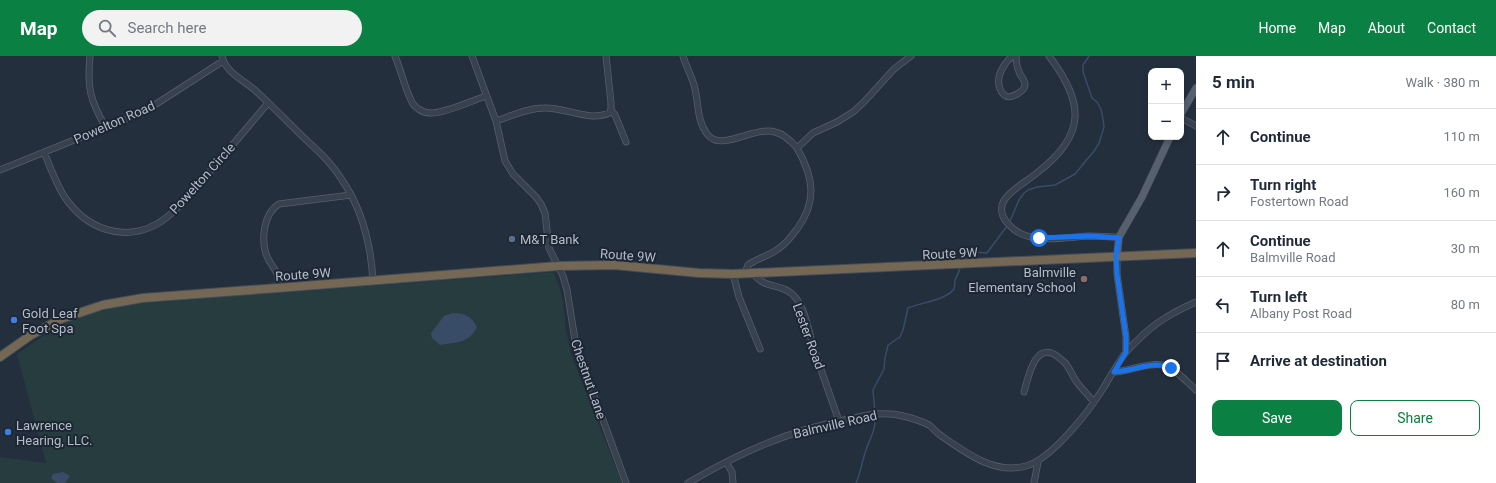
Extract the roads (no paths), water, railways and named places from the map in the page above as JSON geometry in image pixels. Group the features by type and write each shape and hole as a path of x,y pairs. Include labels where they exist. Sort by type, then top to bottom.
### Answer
{"highway":[{"name":"Route 9W","path":"0,357 31,335 55,322 77,313 126,300 182,294 373,281 558,266 614,265 699,273 754,274 1196,253"}],"main road":[{"path":"1184,109 1196,88"},
{"path":"1116,256 1119,238 1142,197 1169,140"}],"street":[{"path":"90,56 88,85 106,128"},
{"path":"395,56 410,100 417,109 423,112 433,113 443,111 486,96"},
{"name":"Chestnut Lane","path":"472,56 496,121 502,150 508,167 541,204 545,213 549,248 563,276 567,290 576,346 626,483"},
{"path":"606,56 611,110 615,115 626,142"},
{"path":"683,56 694,85 701,123 704,130 711,138 722,142 752,133 767,131 782,135 797,148 805,164 810,180 812,195 808,211 799,226 780,248 748,265 745,274"},
{"path":"797,148 814,133 837,122 853,112 894,69 911,56"},
{"path":"1012,56 1000,73 998,79 1001,92 1006,96 1023,90 1025,86 1024,80 1017,66 1016,56"},
{"path":"1050,56 1060,69 1072,93 1076,115 1075,124 1064,149 1045,167 1006,198 1001,210 1002,216 1012,228 1029,237 1091,236 1119,238"},
{"path":"222,59 233,74 257,91 327,160 342,179 351,195 367,239 372,262 373,281"},
{"name":"Powelton Road","path":"0,170 136,115 153,106 222,59"},
{"name":"Powelton Circle","path":"44,152 65,197 81,216 93,225 100,228 133,232 157,224 176,209 268,103"},
{"path":"496,121 532,109 543,108 597,116 609,113 611,110"},
{"path":"1184,120 1196,126"},
{"path":"278,288 277,274 267,255 264,241 265,227 272,209 279,204 351,195"},
{"path":"1116,256 1117,274 1126,337 1126,352"},
{"path":"733,274 739,297 760,349"},
{"name":"Lester Road","path":"754,274 761,282 788,290 798,302 839,420"},
{"name":"Balmville Road","path":"688,483 726,462 780,437 839,420 874,414 903,416 926,424 969,455 988,463 1003,467 1019,468 1038,462 1060,442 1094,402 1126,352 1143,334 1160,320 1173,312 1196,302"},
{"path":"1024,392 1029,372 1036,359 1041,354 1047,352 1053,354 1065,364 1076,382 1094,402"},
{"path":"1114,372 1123,372 1159,364 1171,368 1196,390"},
{"path":"726,462 732,472 733,483"},
{"path":"1034,483 1038,462"},
{"path":"1036,476 1038,483"}],"water":[{"path":"453,313 467,316 477,327 474,333 466,339 440,345 432,338 431,333 444,316"},
{"path":"63,472 70,476 65,483 57,483 51,478 53,474"}],"waterway":[{"path":"1010,221 1019,200 1024,193 1037,187 1055,185 1075,174 1099,143 1104,127 1101,109 1097,102 1092,98 1083,72 1083,65 1089,56"},
{"path":"962,259 966,254 978,252 987,253 1007,226"},
{"path":"875,413 873,390 884,369 888,345 900,337 903,330 908,308 939,299 950,293 954,289 955,280 960,268"},
{"path":"856,483 874,430 875,417"}],"place":[{"name":"M&T Bank","path":"512,239"},
{"name":"Balmville Elementary School","path":"1084,279"},
{"name":"Gold Leaf Foot Spa","path":"14,320"},
{"name":"Lawrence Hearing, LLC.","path":"8,432"}]}
